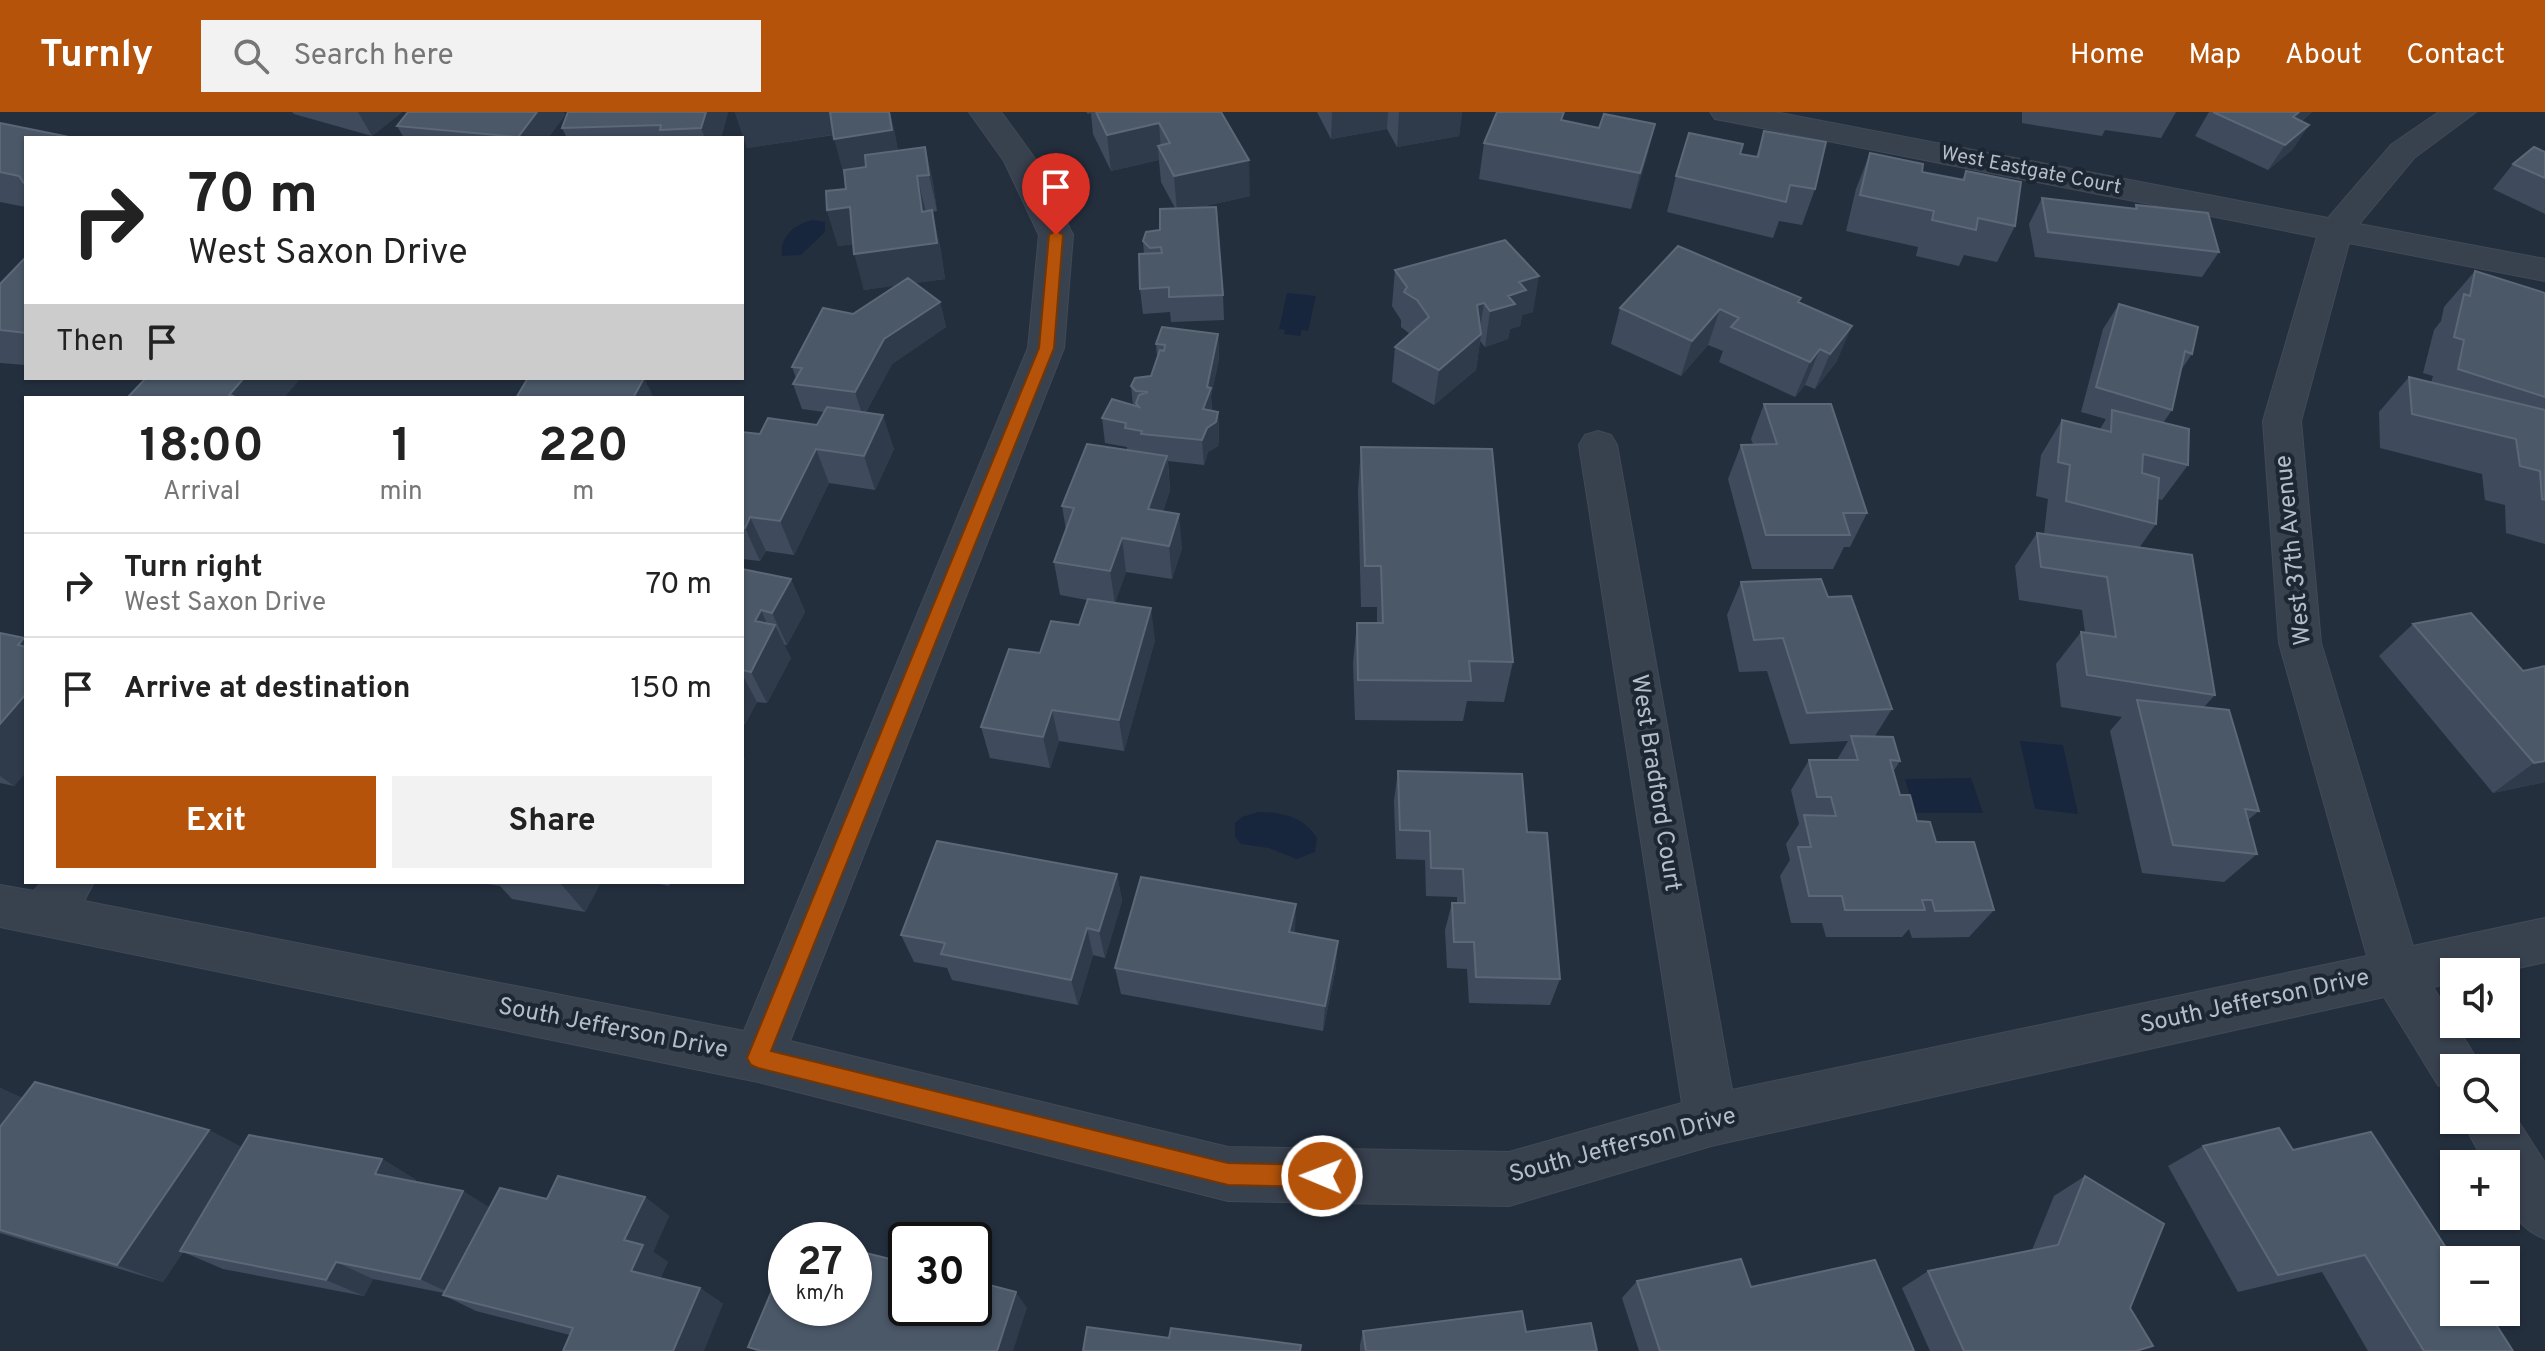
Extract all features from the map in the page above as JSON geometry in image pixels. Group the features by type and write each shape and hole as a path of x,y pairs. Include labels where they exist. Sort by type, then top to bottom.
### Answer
{"street":[{"path":"758,1058 1046,348 1056,235 1020,160 985,112"},
{"name":"West Eastgate Court","path":"1726,112 2545,270"},
{"name":"West 37th Avenue","path":"2447,1054 2396,972 2300,643 2282,421 2336,230 2403,151 2460,112"},
{"name":"West Bradford Court","path":"1598,445 1711,1120"},
{"name":"South Jefferson Drive","path":"38,901 758,1058 1228,1174 1509,1179 1711,1120 2545,940"},
{"path":"2497,1134 2545,1212"}],"water":[{"path":"812,220 825,222 825,232 801,255 782,256 783,243 790,232"},
{"path":"1287,293 1316,296 1308,331 1302,330 1300,336 1284,334 1285,330 1279,329"},
{"path":"2020,741 2063,745 2078,814 2035,809"},
{"path":"1971,778 1983,813 1915,813 1905,779"},
{"path":"1259,812 1284,815 1306,825 1317,838 1315,852 1297,859 1269,848 1241,844 1235,837 1235,823 1242,817"}],"building":[{"path":"408,112 537,112 519,136 397,126"},
{"path":"568,112 706,112 701,128 660,130 661,125 562,128"},
{"path":"830,112 889,112 892,130 834,139"},
{"path":"1096,112 1221,112 1249,160 1174,176 1158,146 1170,143 1159,123 1107,135"},
{"path":"1497,112 1564,112 1561,120 1599,128 1604,114 1655,124 1640,173 1484,143"},
{"path":"2213,112 2299,112 2293,117 2309,125 2285,145"},
{"path":"0,123 64,136 24,136 24,183 19,176 0,172"},
{"path":"1764,131 1826,142 1815,189 1790,185 1786,202 1676,176 1689,133 1743,144 1740,154 1758,157"},
{"path":"925,147 929,175 917,176 922,212 932,210 937,243 854,254 850,207 827,210 826,191 846,189 844,170 866,167 865,155"},
{"path":"2534,147 2545,152 2545,178 2513,164"},
{"path":"1870,153 1923,164 1922,172 1964,180 1966,171 2021,182 2015,226 1978,218 1976,230 1932,220 1934,211 1860,195"},
{"path":"2042,198 2137,209 2136,205 2208,213 2219,252 2048,232"},
{"path":"1216,207 1223,295 1169,297 1169,287 1140,289 1139,254 1162,253 1161,247 1150,248 1143,241 1146,232 1160,230 1160,209"},
{"path":"1505,240 1539,276 1519,282 1526,290 1508,296 1515,304 1490,311 1484,303 1477,305 1481,334 1439,370 1395,347 1429,317 1417,300 1404,292 1407,287 1395,270"},
{"path":"1678,246 1801,298 1798,302 1852,326 1830,354 1820,349 1810,362 1731,327 1739,318 1720,309 1692,341 1620,308"},
{"path":"24,259 24,333 0,330 0,284"},
{"path":"2475,271 2545,293 2545,397 2458,369 2464,340 2454,337 2464,294 2470,296"},
{"path":"908,278 940,302 884,339 855,392 793,384 802,368 792,367 823,308 853,314"},
{"path":"2119,304 2198,327 2192,354 2185,351 2172,410 2096,387"},
{"path":"1162,327 1218,334 1207,387 1211,388 1203,409 1218,412 1216,422 1207,428 1202,440 1141,434 1142,431 1125,428 1126,423 1102,418 1112,399 1139,407 1136,403 1139,395 1148,392 1136,391 1131,386 1135,378 1151,376 1160,350 1164,351 1165,345 1156,344"},
{"path":"2409,377 2545,410 2545,500 2542,499 2540,471 2520,466 2516,439 2412,414"},
{"path":"144,380 242,380 229,395 233,396 129,396"},
{"path":"527,380 643,380 634,396 517,396"},
{"path":"1764,404 1831,404 1867,513 1843,513 1850,535 1766,535 1741,445 1777,444"},
{"path":"827,407 883,415 864,456 816,449 780,521 750,517 744,528 744,432 760,434 768,418 817,425"},
{"path":"2112,410 2189,429 2188,465 2143,454 2142,473 2159,478 2156,524 2066,501 2070,465 2058,462 2062,420 2111,432"},
{"path":"1087,444 1167,456 1148,509 1179,514 1169,546 1122,538 1110,571 1054,562 1074,508 1062,506"},
{"path":"1361,447 1492,449 1513,662 1469,661 1471,681 1358,680 1357,623 1383,623 1381,566 1365,566"},
{"path":"2037,533 2192,555 2215,695 2087,675 2081,632 2116,637 2107,577 2041,567"},
{"path":"744,569 791,579 772,613 761,610 755,621 775,625 751,672 744,670"},
{"path":"1821,579 1828,597 1851,596 1892,709 1807,713 1783,638 1754,640 1741,582"},
{"path":"1088,599 1151,608 1119,720 1052,710 1043,737 981,727 1009,649 1040,653 1051,621 1079,625"},
{"path":"2471,613 2523,671 2545,666 2545,761 2534,763 2413,624"},
{"path":"0,633 24,638 18,645 24,646 24,696 0,724"},
{"path":"2137,700 2229,710 2259,811 2245,809 2257,854 2173,845"},
{"path":"1851,736 1893,737 1900,761 1890,760 1900,795 1910,795 1917,821 1930,822 1936,842 1974,842 1994,910 1935,911 1932,900 1922,900 1925,910 1845,910 1842,896 1809,896 1798,847 1811,847 1804,815 1836,816 1831,797 1817,797 1809,760 1858,760"},
{"path":"1398,771 1522,774 1527,832 1547,833 1560,979 1476,977 1474,942 1454,942 1452,903 1465,903 1463,869 1431,868 1430,831 1400,830"},
{"path":"937,841 1117,874 1099,931 1087,928 1071,980 941,954 945,943 901,935"},
{"path":"1141,877 1296,904 1289,932 1338,941 1325,1006 1115,968"},
{"path":"35,1082 209,1130 117,1265 0,1230 0,1127"},
{"path":"2279,1128 2293,1150 2371,1132 2445,1246 2440,1246 2440,1326 2497,1326 2513,1351 2424,1351 2365,1255 2278,1275 2203,1146"},
{"path":"249,1135 382,1159 375,1174 463,1191 420,1279 336,1262 326,1280 180,1251"},
{"path":"558,1176 645,1197 624,1240 643,1245 631,1271 700,1288 673,1351 563,1351 573,1328 443,1295 500,1188 547,1199"},
{"path":"2085,1176 2164,1224 2130,1308 2153,1346 2136,1351 1964,1351 1928,1271 2058,1245"},
{"path":"872,1254 888,1258 888,1326 992,1326 992,1286 1016,1292 997,1351 761,1351 748,1347 768,1300 768,1326 872,1326"},
{"path":"1741,1259 1751,1287 1875,1260 1914,1351 1660,1351 1637,1281"},
{"path":"1522,1311 1526,1332 1591,1323 1597,1351 1366,1351 1363,1331"},
{"path":"1087,1327 1169,1338 1171,1328 1301,1345 1300,1351 1083,1351"}],"route":[{"path":"1056,235 1046,348 758,1058 1228,1174 1322,1176"}]}
